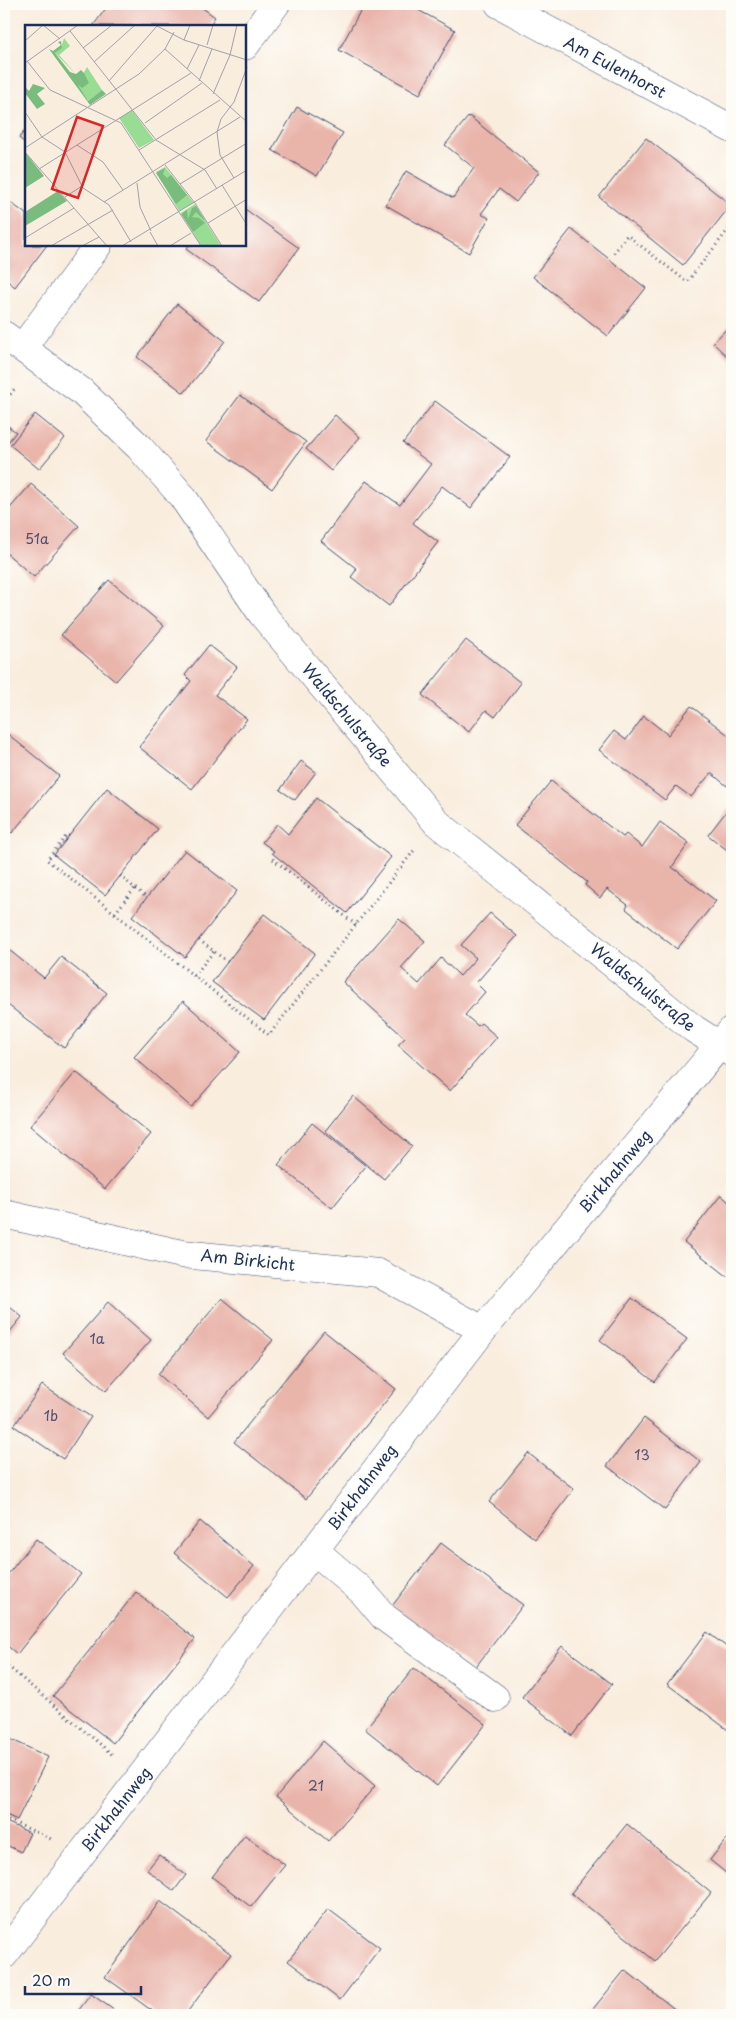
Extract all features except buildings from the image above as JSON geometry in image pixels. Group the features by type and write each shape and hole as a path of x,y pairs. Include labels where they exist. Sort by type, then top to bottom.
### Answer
{"street":[{"path":"246,45 276,4"},
{"name":"Am Eulenhorst","path":"499,4 732,129"},
{"path":"13,341 97,246"},
{"name":"Waldschulstraße","path":"13,341 81,391 139,447 182,496 262,614 436,822 694,1029 728,1043"},
{"name":"Birkhahnweg","path":"4,1954 482,1330 728,1043"},
{"name":"Am Birkicht","path":"4,1214 182,1254 378,1273 482,1330"},
{"path":"314,1550 363,1592 384,1617 495,1698"}],"path":[{"path":"614,253 627,235 687,282 732,224"},
{"path":"69,836 67,835 47,860 269,1035 436,822"},
{"path":"273,859 356,924"},
{"path":"120,876 147,898"},
{"path":"115,913 135,888"},
{"path":"199,940 228,962"},
{"path":"194,976 214,951"},
{"path":"4,1663 139,1778"},
{"path":"4,1818 81,1853"}]}
